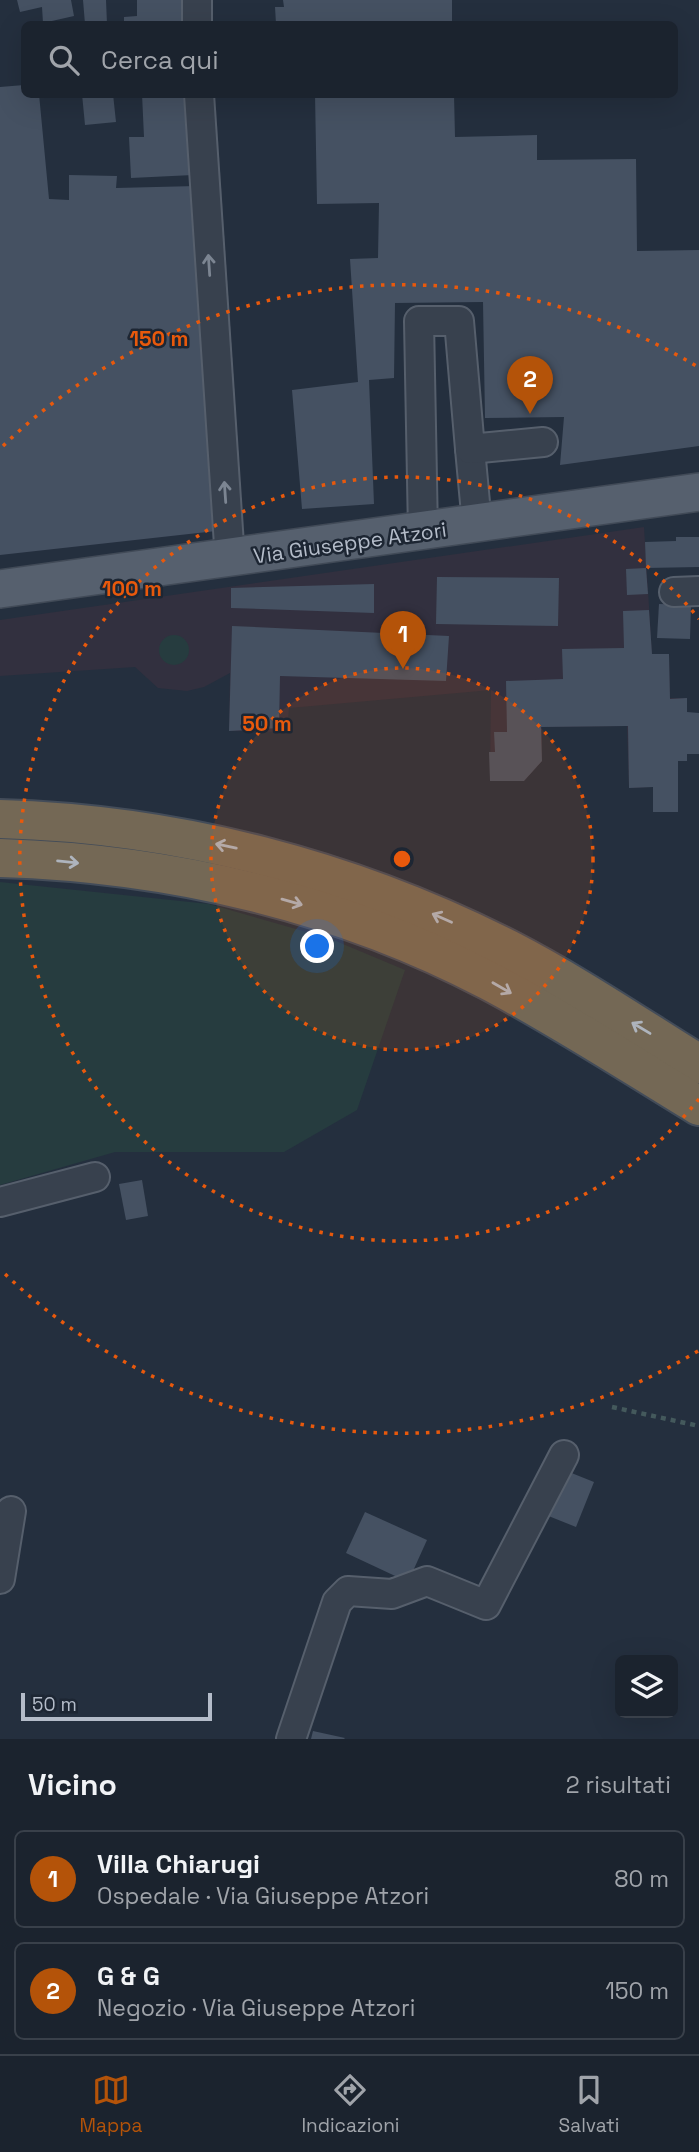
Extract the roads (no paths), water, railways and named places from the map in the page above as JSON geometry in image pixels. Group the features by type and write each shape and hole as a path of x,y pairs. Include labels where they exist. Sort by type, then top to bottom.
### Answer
{"highway":[{"path":"0,819 61,822 171,836 230,847 329,874 448,920 510,950 699,1064"},
{"path":"0,858 114,867 177,876 245,890 341,918 424,950 490,981 699,1106"}],"main road":[{"name":"Via Giuseppe Atzori","path":"0,589 230,560 699,492"}],"street":[{"path":"197,0 197,21"},
{"path":"199,98 201,158 230,560"},
{"path":"423,532 419,321 459,321 477,524"},
{"path":"470,449 543,442"},
{"path":"0,1202 95,1177"},
{"path":"291,1739 337,1602 348,1591 392,1594 427,1581 486,1605 564,1455"},
{"path":"0,1579 11,1511"}],"place":[{"name":"G & G","path":"530,414"},
{"name":"Villa Chiarugi","path":"403,669"}]}
